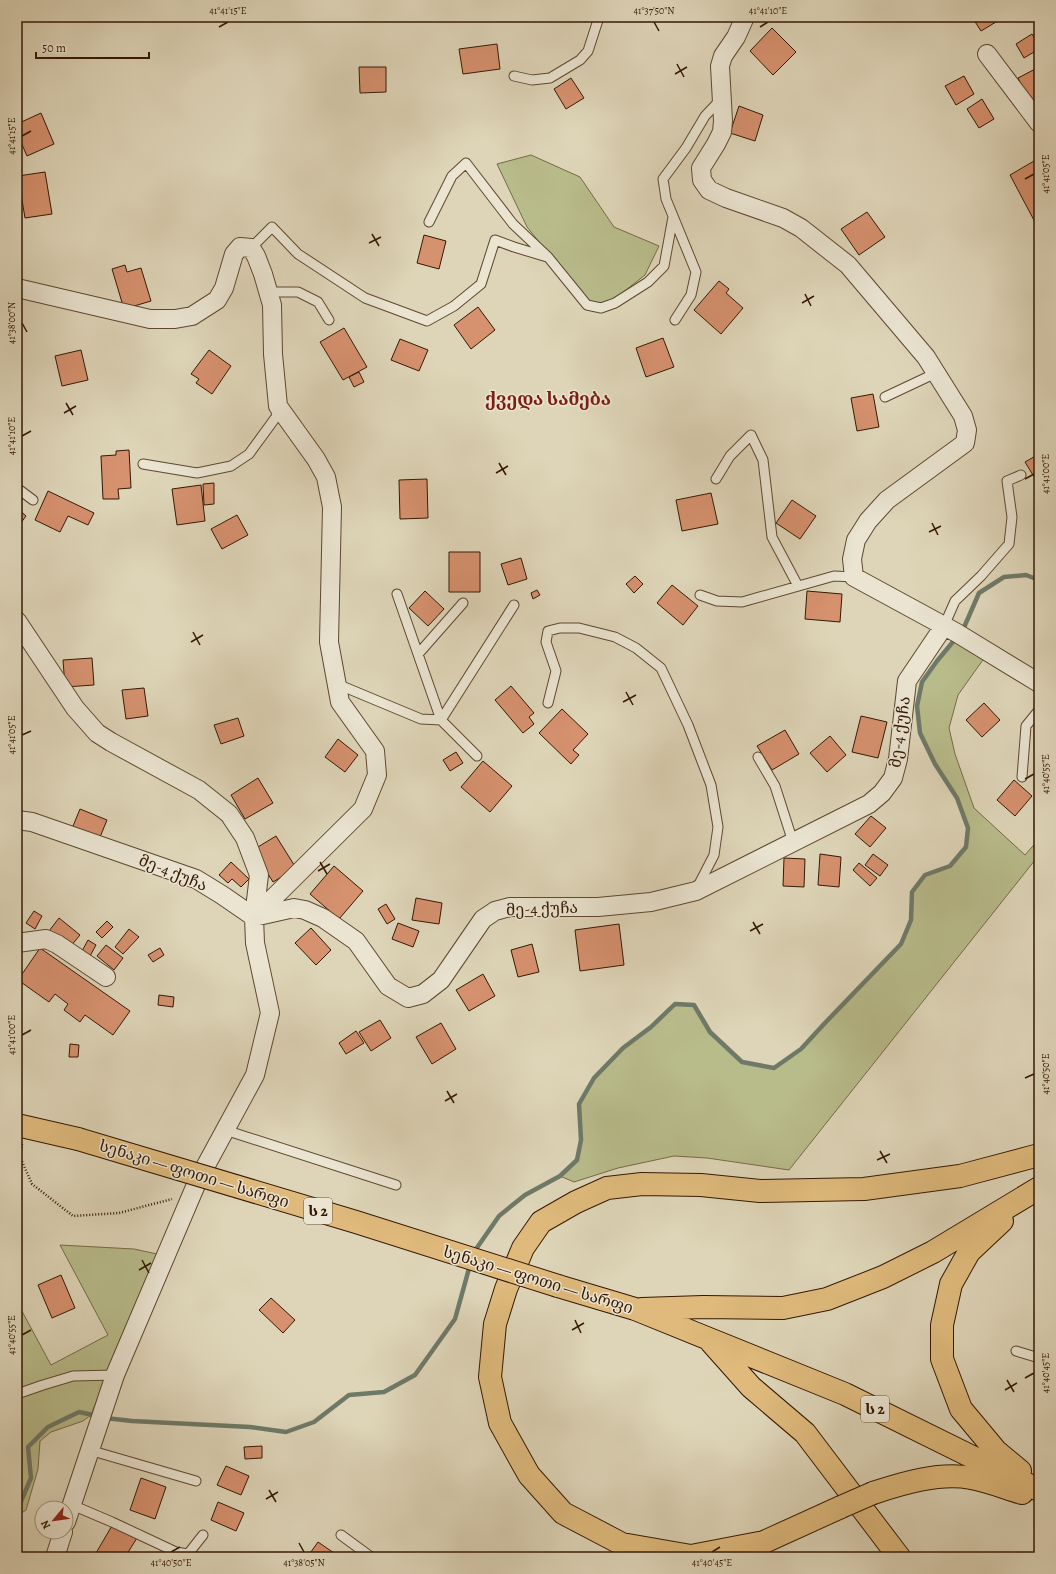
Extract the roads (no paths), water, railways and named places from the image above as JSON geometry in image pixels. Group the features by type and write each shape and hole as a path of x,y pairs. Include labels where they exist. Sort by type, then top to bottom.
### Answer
{"highway":[{"name":"სენაკი — ფოთი — სარფი","path":"21,1126 78,1139 356,1222 635,1309 845,1394 1039,1489"},
{"path":"1039,1155 960,1176 864,1190 760,1191 701,1185 642,1184 607,1188 576,1202 541,1222 522,1248 506,1289 495,1324 490,1376 500,1423 529,1475 563,1513 622,1544 691,1556 764,1542 873,1493 915,1481 938,1477 970,1478 1039,1499"},
{"path":"635,1309 703,1306 783,1308 827,1299 883,1278 933,1252 1037,1189"},
{"path":"1037,1189 969,1252 951,1284 942,1325 942,1359 961,1409 996,1451 1039,1489"},
{"path":"707,1338 751,1387 805,1433 899,1557"}],"street":[{"path":"745,17 736,37 723,56 720,66 723,121 722,132 701,168 702,180 709,190 726,198 784,218 826,246 848,265 926,357 963,416 967,430 965,443 887,500 868,521 856,540 852,559 854,577 957,633 1039,683"},
{"path":"987,54 1039,123"},
{"path":"17,288 150,319 175,319 192,316 217,300 224,288 234,254 240,248 251,248 256,256 268,292 272,313 273,354 278,406 316,459 326,477 332,507 329,642 340,702 375,751 377,775 363,809 254,917"},
{"path":"17,621 75,708 97,733 199,790 229,814 245,838 259,875 254,917 255,943 270,1013 255,1075 198,1180 192,1194 115,1375 74,1500"},
{"name":"მე-4 ქუჩა","path":"17,820 32,822 196,879 222,894 254,917 294,908 305,910 323,918 356,941 388,986 408,998 423,994 441,980 483,919 495,911 510,907 598,907 651,902 696,891 869,804 882,793 893,778 898,759 907,681 957,633"},
{"path":"17,943 46,938 106,977"},
{"path":"55,1557 60,1540"}],"lane":[{"path":"514,76 532,80 550,78 580,60 588,51 599,17"},
{"path":"675,320 691,295 696,272 666,200 664,178 686,148 705,116 722,98"},
{"path":"430,222 452,176 466,163 513,224 548,257 587,305 601,308 615,303 648,282 664,266 673,217"},
{"path":"251,248 272,227 298,254 365,298 427,321 454,306 481,284 495,240 514,248 548,257"},
{"path":"268,292 298,292 318,302 329,320"},
{"path":"885,397 936,373"},
{"path":"143,464 197,473 231,466 249,454 276,418 278,406"},
{"path":"716,479 730,456 751,435 763,460 772,537 798,586"},
{"path":"957,633 955,601 981,576 1009,544 1012,517 1007,481 1021,475"},
{"path":"17,488 33,500"},
{"path":"700,594 717,601 742,602 834,576 854,577"},
{"path":"397,594 441,720 476,756"},
{"path":"419,654 463,603"},
{"path":"441,720 514,605"},
{"path":"548,703 556,671 546,642 548,631 560,628 579,628 615,637 636,648 661,668 688,725 708,779 718,827 714,855 696,891"},
{"path":"337,684 421,719 441,720"},
{"path":"1022,777 1026,726 1039,710"},
{"path":"758,757 775,786 794,842"},
{"path":"225,1130 396,1185"},
{"path":"1016,1351 1039,1358"},
{"path":"17,1394 43,1384 73,1376 115,1375"},
{"path":"92,1443 196,1481"},
{"path":"74,1506 183,1554 188,1554 203,1535"},
{"path":"341,1535 371,1557"}],"waterway":[{"path":"962,632 979,593 1004,577 1026,575 1039,580"},
{"path":"474,1252 499,1216 525,1195 560,1176 577,1160 581,1140 579,1104 594,1078 623,1048 651,1027 675,1004 694,1005 710,1032 742,1062 774,1068 801,1049 901,944 911,920 912,892 925,875 950,866 966,847 968,828 957,798 935,764 920,733 917,706 922,682 957,637"},
{"path":"105,1418 132,1421 250,1427 286,1432 314,1422 349,1395 384,1392 415,1375 455,1319 470,1265"},
{"path":"17,1507 19,1506 31,1478 28,1447 48,1427 79,1412 98,1416"}],"district":[{"name":"ქვედა სამება","path":"548,399"}]}
